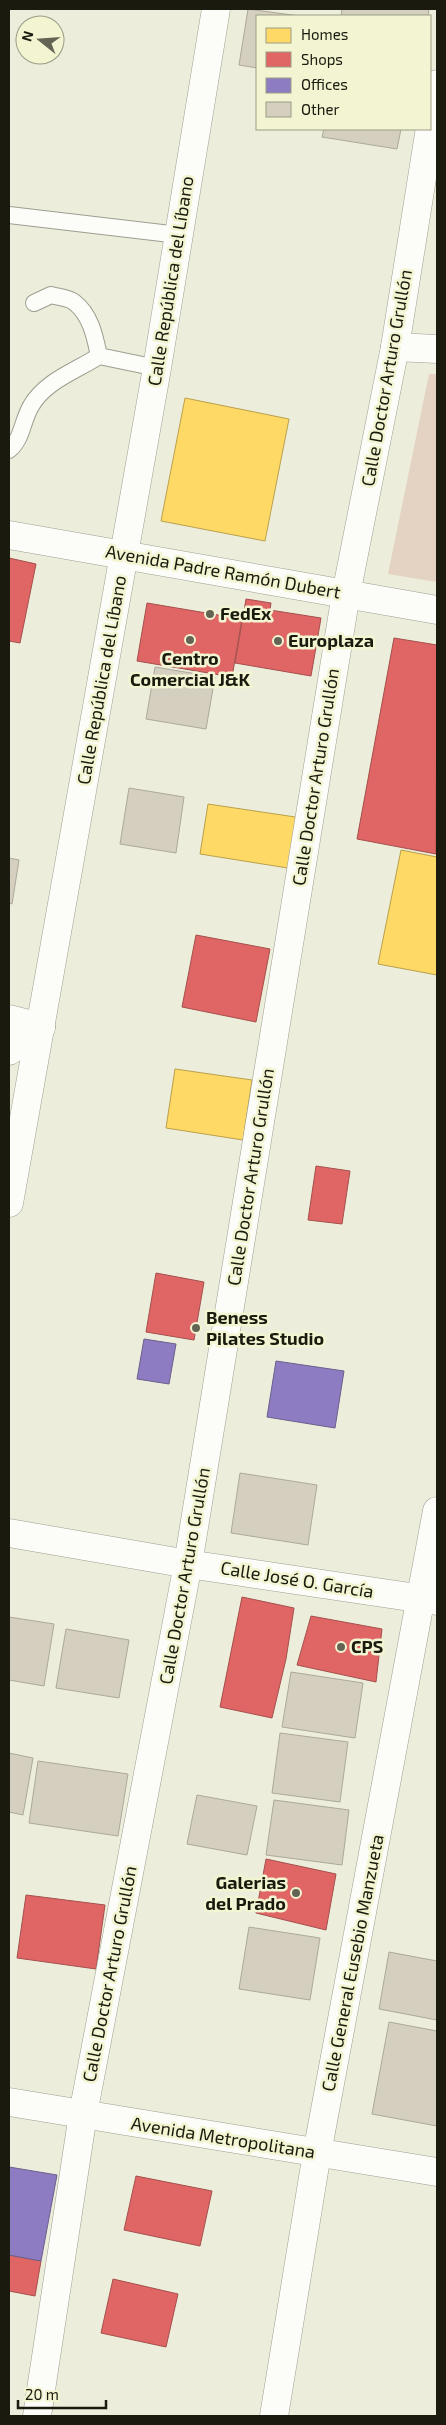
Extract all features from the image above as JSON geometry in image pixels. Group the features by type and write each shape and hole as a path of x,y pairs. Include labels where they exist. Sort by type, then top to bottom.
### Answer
{"street":[{"name":"Calle República del Líbano","path":"9,1203 157,368 216,9"},
{"name":"Calle Doctor Arturo Grullón","path":"431,122 437,84"},
{"name":"Calle Doctor Arturo Grullón","path":"36,2416 83,2114 188,1564 346,594 395,347 430,130"},
{"path":"395,347 437,349"},
{"name":"Avenida Padre Ramón Dubert","path":"9,535 437,610"},
{"path":"9,1019 41,1027"},
{"path":"9,1051 41,1027"},
{"name":"Calle General Eusebio Manzueta","path":"274,2416 317,2153 430,1600 437,1511"},
{"name":"Calle José O. García","path":"9,1534 188,1564 430,1600"},
{"name":"Avenida Metropolitana","path":"9,2102 437,2172"}],"lane":[{"path":"9,215 179,235"},
{"path":"34,303 51,295 73,301 85,314 95,337 99,356"},
{"path":"9,450 23,430 31,406 47,386 99,356 157,368"}],"shaded area":[{"path":"429,374 437,374 437,582 388,574"}],"building: Homes":[{"path":"185,398 289,419 265,541 161,521"},
{"path":"208,804 302,818 294,869 200,854"},
{"path":"401,850 437,857 437,975 378,964"},
{"path":"175,1069 252,1080 243,1140 166,1128"}],"building: Shops":[{"path":"9,558 36,564 20,643 9,641"},
{"name":"Europlaza","path":"246,599 271,603 270,610 321,618 311,676 235,663"},
{"name":"Centro Comercial J&K","path":"147,603 242,619 232,677 137,661"},
{"path":"394,638 437,645 436,854 357,839"},
{"path":"196,935 270,949 256,1022 182,1007"},
{"path":"316,1166 350,1171 342,1224 308,1220"},
{"path":"156,1273 204,1282 194,1340 146,1332"},
{"path":"242,1597 294,1608 286,1659 272,1718 220,1707"},
{"name":"CPS","path":"311,1616 382,1629 376,1682 297,1665"},
{"name":"Galerias del Prado","path":"266,1859 336,1874 326,1930 256,1913"},
{"path":"26,1895 105,1905 96,1969 17,1958"},
{"path":"136,2176 212,2191 200,2246 124,2230"},
{"path":"9,2255 41,2261 35,2296 9,2291"},
{"path":"113,2279 178,2294 166,2347 101,2333"}],"building: Offices":[{"path":"144,1339 176,1344 169,1384 137,1379"},
{"path":"276,1361 344,1371 335,1428 267,1417"},
{"path":"9,2167 57,2175 41,2261 9,2255"}],"building: Other":[{"path":"248,9 293,15 256,15 256,68 239,65"},
{"path":"342,9 429,9 428,15 341,15"},
{"path":"324,130 401,130 397,149 322,137"},
{"path":"155,667 215,677 206,729 146,719"},
{"path":"129,788 184,797 176,853 120,844"},
{"path":"9,858 19,860 12,904 9,903"},
{"path":"240,1473 317,1485 308,1545 231,1533"},
{"path":"9,1617 54,1624 44,1686 9,1680"},
{"path":"66,1629 129,1640 119,1698 56,1688"},
{"path":"291,1672 363,1683 355,1738 282,1727"},
{"path":"280,1733 348,1742 340,1802 272,1793"},
{"path":"9,1753 33,1758 23,1815 9,1812"},
{"path":"38,1761 128,1774 118,1836 29,1823"},
{"path":"197,1795 257,1806 247,1855 187,1844"},
{"path":"274,1800 349,1810 342,1865 266,1855"},
{"path":"249,1927 320,1938 310,2000 239,1989"},
{"path":"389,1952 437,1961 437,2020 379,2009"},
{"path":"389,2022 437,2031 437,2126 372,2114"}],"place":[{"name":"FedEx","path":"210,614"},
{"name":"Centro Comercial J&K","path":"190,640"},
{"name":"Europlaza","path":"278,641"},
{"name":"Beness Pilates Studio","path":"196,1328"},
{"name":"CPS","path":"341,1647"},
{"name":"Galerias del Prado","path":"296,1893"}]}
